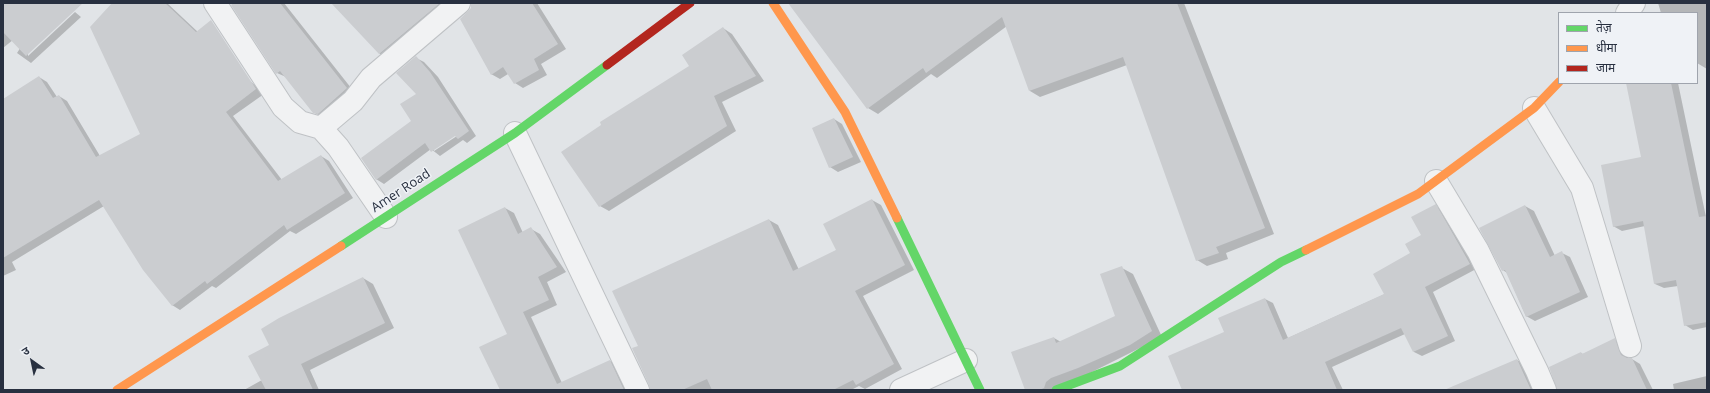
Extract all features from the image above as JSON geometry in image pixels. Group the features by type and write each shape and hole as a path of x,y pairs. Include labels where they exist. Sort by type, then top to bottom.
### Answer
{"street":[{"path":"215,3 284,107 300,122 321,128 338,147 386,216"},
{"path":"321,128 353,101 371,78 459,3"},
{"name":"Amer Road","path":"117,390 515,133 690,3"},
{"path":"773,3 845,112 980,390"},
{"path":"1628,12 1634,3"},
{"path":"1056,390 1120,366 1281,262 1418,194 1534,108 1558,83"},
{"path":"1534,108 1582,188 1630,346"},
{"path":"515,133 638,390"},
{"path":"1436,181 1478,251 1545,390"},
{"path":"901,390 966,360"}],"building":[{"path":"3,3 83,3 26,56 3,32"},
{"path":"112,3 165,3 196,32 211,20 256,89 226,112 278,181 321,155 345,193 287,230 284,225 207,284 205,281 172,306 143,270 99,200 3,258 3,99 39,76 53,98 59,95 96,157 140,134 90,27"},
{"path":"234,3 280,3 347,88 318,114 313,113 280,71 276,74 231,5"},
{"path":"331,3 440,3 379,54"},
{"path":"471,3 532,3 558,44 534,59 539,70 514,84 503,67 491,75 460,19 471,8"},
{"path":"788,3 1177,3 1265,228 1216,247 1219,253 1196,261 1123,57 1029,91 1002,17 926,73 923,68 867,109"},
{"path":"723,27 756,76 714,96 727,126 599,207 561,152 601,125 600,122 689,66 682,55"},
{"path":"416,56 430,72 469,131 458,139 455,136 431,152 425,143 376,180 361,158 411,121 400,104 416,94 396,73"},
{"path":"1626,84 1671,84 1699,217 1707,216 1707,322 1684,326 1676,280 1654,284 1643,221 1613,227 1601,165 1641,157"},
{"path":"834,118 853,157 829,168 812,128"},
{"path":"872,199 905,265 855,291 894,364 856,385 853,380 833,390 712,390 707,379 682,390 650,390 632,348 638,346 612,291 769,219 793,271 836,250 823,224"},
{"path":"1436,204 1470,264 1425,287 1448,336 1413,352 1401,328 1325,362 1337,390 1182,390 1168,356 1224,332 1218,318 1265,298 1283,340 1384,294 1373,274 1410,253 1405,244 1421,235 1411,217"},
{"path":"1525,205 1550,257 1562,251 1580,292 1526,317 1505,270 1502,271 1479,228"},
{"path":"505,207 518,234 531,227 557,267 538,277 549,300 523,312 557,384 610,360 624,390 500,390 479,347 507,334 458,230"},
{"path":"1122,266 1152,331 1130,345 1051,378 1046,382 1044,388 1039,390 1025,390 1011,352 1054,337 1056,343 1115,316 1100,274"},
{"path":"363,277 385,323 301,364 313,390 266,390 248,356 269,345 261,329 279,318"},
{"path":"1615,338 1621,355 1627,358 1632,358 1647,390 1557,390 1549,367 1581,352 1582,354"},
{"path":"1517,359 1531,390 1444,390"}],"traffic: fast":[{"path":"341,246 515,133 607,65"},
{"path":"897,218 980,390"},
{"path":"1056,390 1120,366 1281,262 1306,250"}],"traffic: slow":[{"path":"773,3 845,112 897,218"},
{"path":"1306,250 1418,194 1534,108 1558,83"},
{"path":"117,390 341,246"}],"traffic: jam":[{"path":"607,65 690,3"}]}
